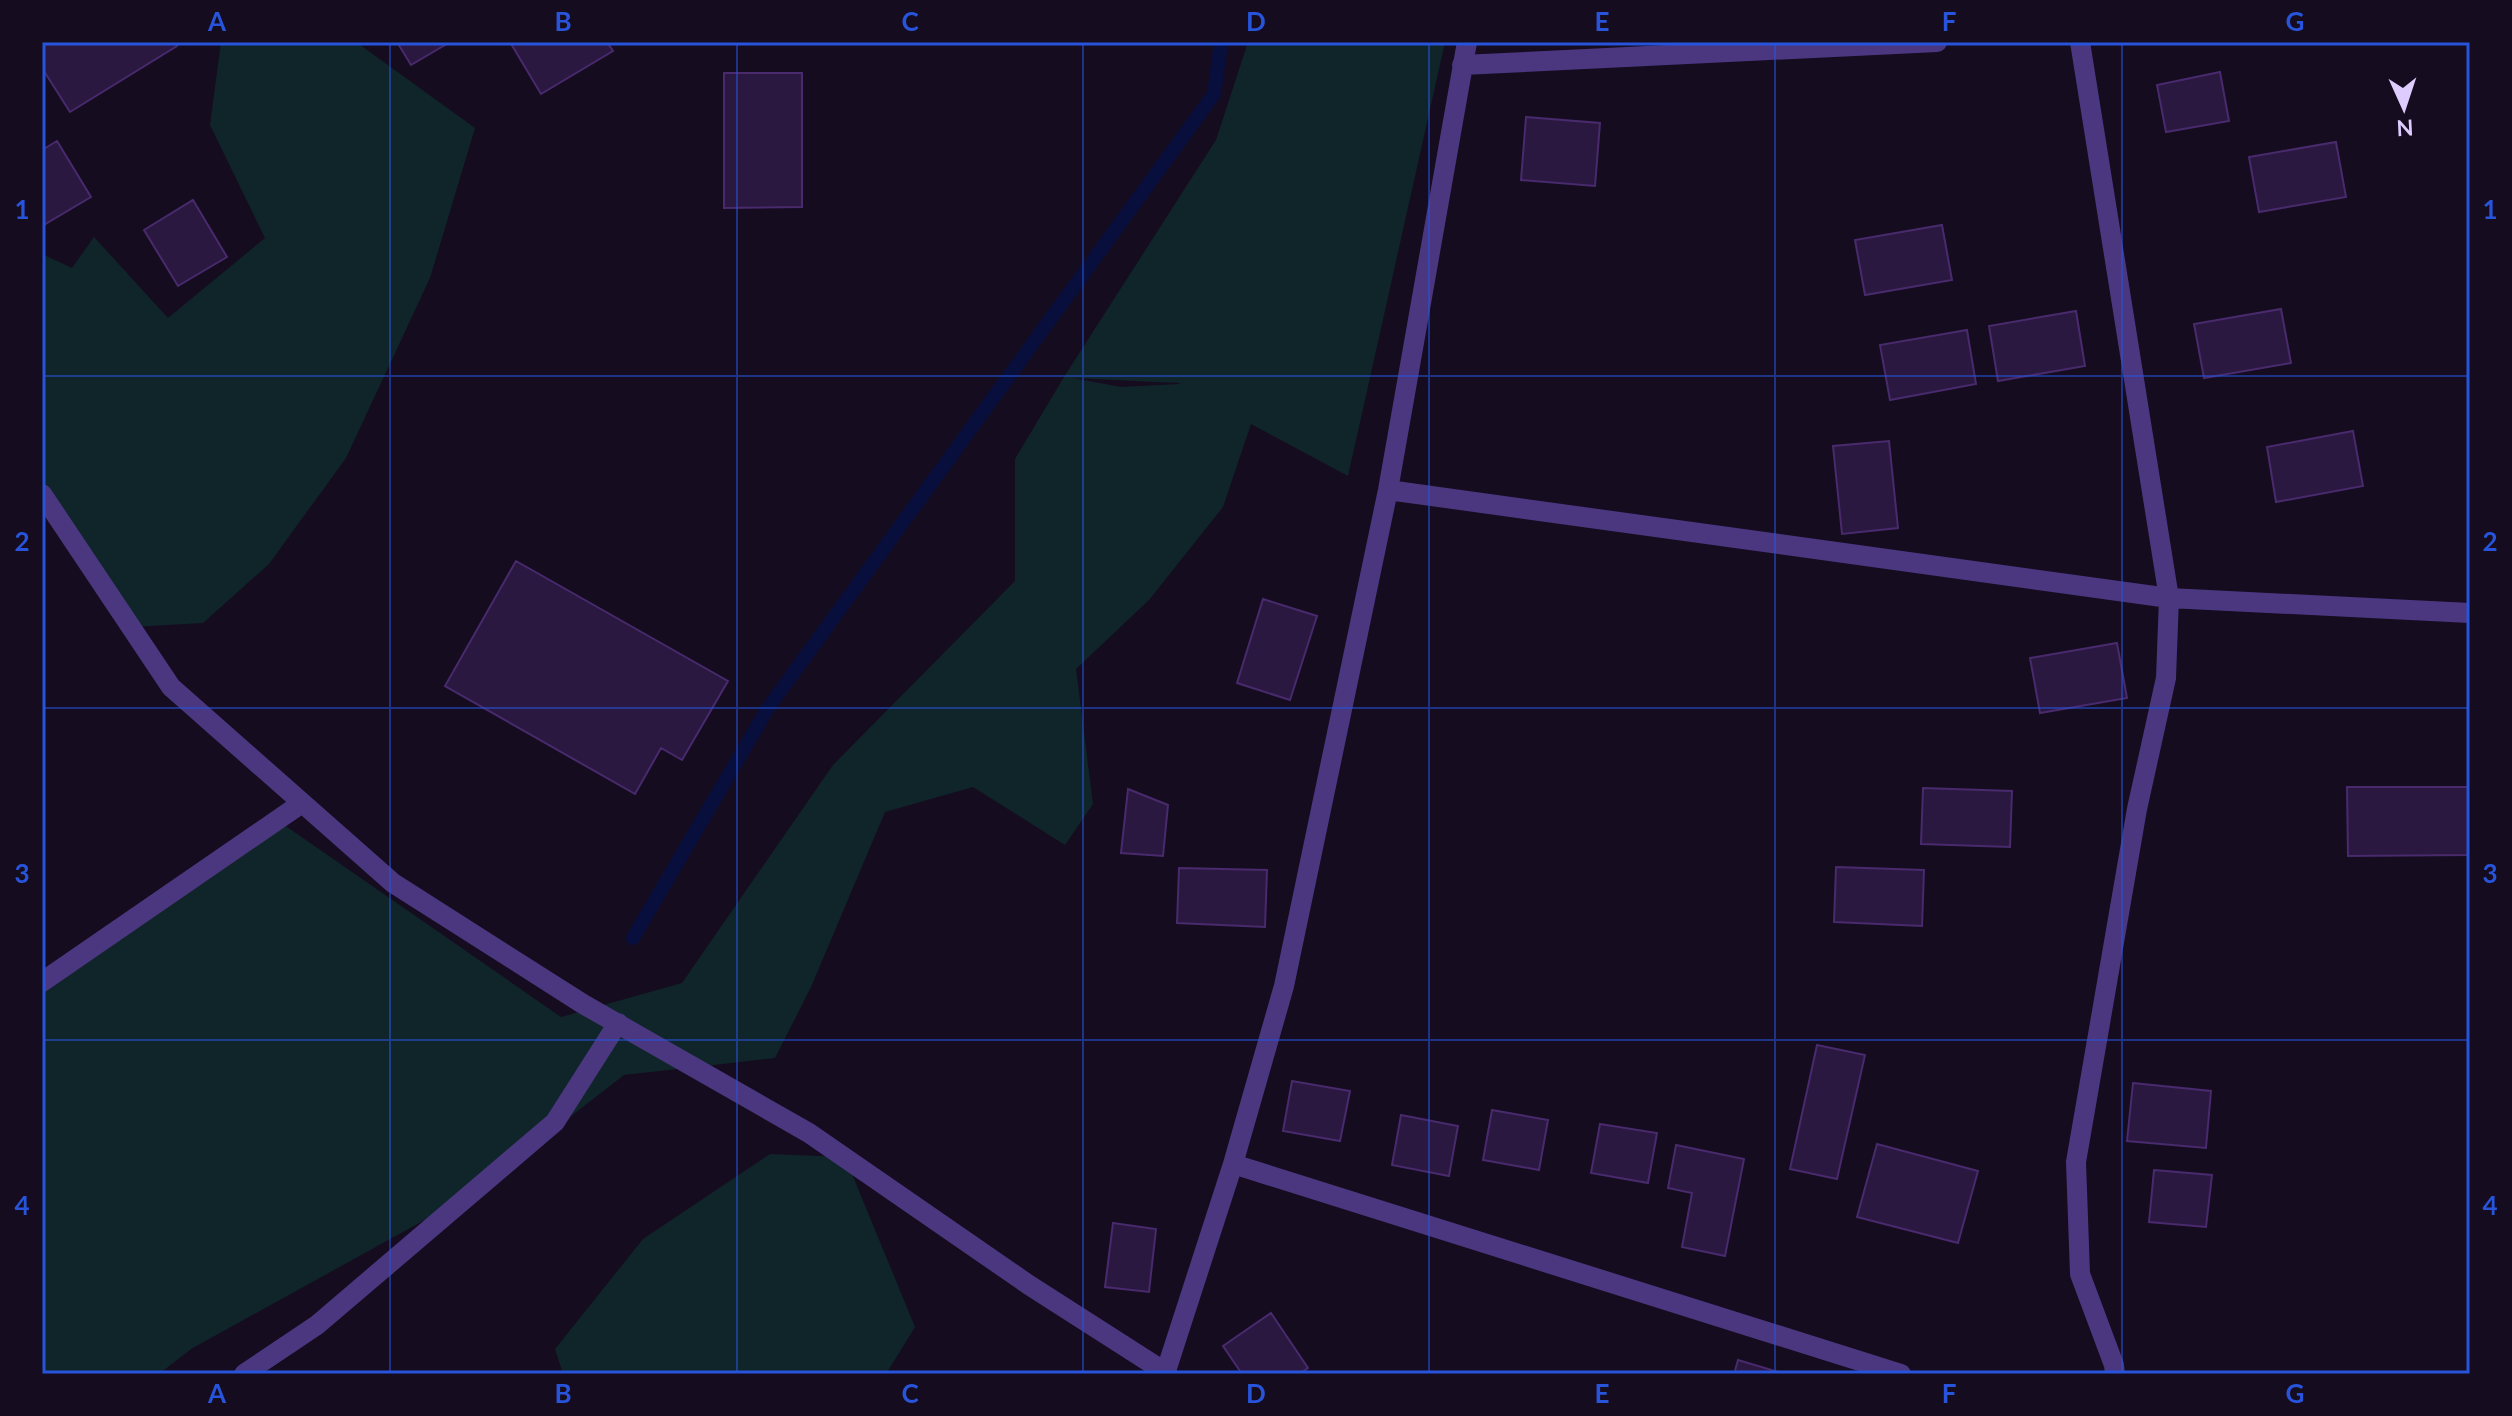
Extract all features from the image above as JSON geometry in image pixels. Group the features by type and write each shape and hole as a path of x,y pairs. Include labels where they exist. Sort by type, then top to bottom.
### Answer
{"street":[{"path":"42,494 171,687 393,883 618,1023 809,1133 1029,1285 1167,1373 1233,1164 1284,986 1388,490 1467,42"},
{"path":"1462,65 1937,42"},
{"path":"2080,42 2169,598 2166,678 2137,809 2076,1162 2080,1274 2115,1374"},
{"path":"1388,490 2169,598 2470,613"},
{"path":"42,982 302,803"},
{"path":"244,1374 317,1325 555,1122 618,1023"},
{"path":"1233,1164 1901,1374"}],"green space":[{"path":"221,42 356,42 475,128 430,278 346,458 269,564 203,623 131,627 42,494 42,254 72,268 94,237 168,318 265,238 210,125"},
{"path":"1248,42 1445,42 1348,476 1251,424 1223,507 1149,600 1076,669 1093,804 1065,845 973,787 885,812 811,987 775,1058 624,1075 468,1196 191,1349 159,1374 42,1374 42,981 277,820 561,1017 682,983 833,765 1015,581 1015,459 1216,140","holes":["1073,378 1179,383 1121,387"]},
{"path":"770,1154 845,1157 915,1327 886,1374 563,1374 555,1349 643,1239"}],"building":[{"path":"42,42 174,42 177,46 70,112 42,68"},
{"path":"397,42 450,42 411,65"},
{"path":"510,42 607,42 613,51 541,94"},
{"path":"2220,72 2229,121 2166,132 2157,85"},
{"path":"724,73 802,73 802,207 724,208"},
{"path":"1526,117 1600,123 1595,186 1521,180"},
{"path":"57,141 91,197 42,226 42,150"},
{"path":"2336,142 2346,197 2259,212 2249,157"},
{"path":"193,200 227,257 178,286 144,230"},
{"path":"1942,225 1952,280 1865,295 1855,240"},
{"path":"2281,309 2291,363 2204,378 2194,324"},
{"path":"2076,311 2085,366 1998,381 1989,326"},
{"path":"1967,330 1976,384 1890,400 1880,345"},
{"path":"2353,431 2363,486 2276,502 2267,447"},
{"path":"1889,441 1898,528 1842,534 1833,446"},
{"path":"516,561 728,681 682,760 661,748 635,794 445,686"},
{"path":"1263,599 1317,616 1290,700 1237,683"},
{"path":"2117,643 2127,698 2040,713 2030,658"},
{"path":"2347,787 2470,787 2470,855 2348,856"},
{"path":"1923,788 2012,791 2010,847 1921,844"},
{"path":"1128,789 1168,805 1163,856 1121,853"},
{"path":"1836,867 1924,870 1922,926 1834,922"},
{"path":"1179,868 1267,870 1265,927 1177,923"},
{"path":"1817,1045 1865,1055 1837,1179 1790,1169"},
{"path":"1292,1081 1350,1091 1340,1141 1283,1131"},
{"path":"2133,1083 2211,1091 2206,1148 2127,1141"},
{"path":"1492,1110 1548,1120 1539,1170 1483,1160"},
{"path":"1401,1115 1458,1126 1449,1176 1392,1165"},
{"path":"1600,1124 1657,1133 1648,1183 1591,1173"},
{"path":"1877,1144 1978,1171 1958,1243 1857,1217"},
{"path":"1676,1145 1744,1159 1725,1256 1682,1247 1692,1193 1668,1188"},
{"path":"2154,1170 2212,1175 2206,1227 2149,1222"},
{"path":"1113,1223 1156,1229 1149,1292 1105,1287"},
{"path":"1271,1313 1308,1368 1299,1374 1242,1374 1223,1346"},
{"path":"1738,1360 1785,1374 1734,1374"}],"waterway":[{"path":"633,938 768,708 1214,94 1221,42"}]}
